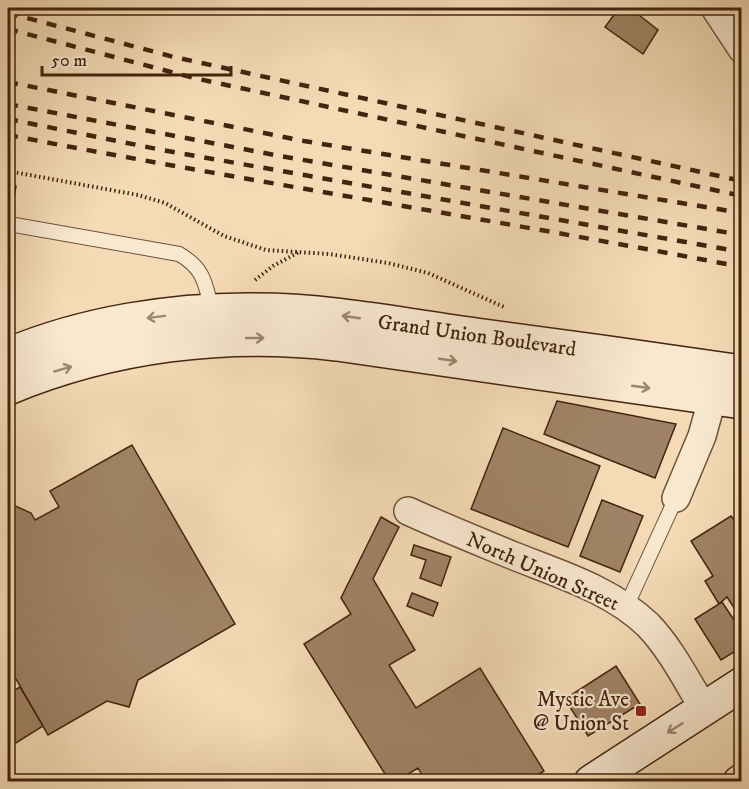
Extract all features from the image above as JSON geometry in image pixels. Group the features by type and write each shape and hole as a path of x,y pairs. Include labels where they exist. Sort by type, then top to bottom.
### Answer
{"street":[{"path":"715,8 741,49"},
{"name":"Grand Union Boulevard","path":"8,355 49,340 127,337 214,325 256,310 333,315 729,385"},
{"name":"Grand Union Boulevard","path":"8,388 61,369 127,337"},
{"path":"676,498 702,436 729,385"},
{"name":"North Union Street","path":"408,511 569,577 626,607 648,626 665,647 705,709"},
{"path":"591,782 741,684"}],"lane":[{"path":"9,224 179,254 193,262 203,277 214,325"},
{"path":"626,607 676,498"}],"path":[{"path":"8,171 138,195 165,203 224,236 266,250 388,262 428,273 502,307"},
{"path":"254,281 273,266 300,252"}],"building":[{"path":"619,8 630,8 658,30 643,54 605,27"},
{"path":"8,184 16,186 8,233"},
{"path":"557,401 676,424 655,478 544,434"},
{"path":"503,428 600,466 568,547 471,509"},
{"path":"132,445 235,624 138,680 129,707 107,701 48,735 8,665 8,514 13,505 31,513 35,520 59,507 50,491"},
{"path":"602,500 643,516 620,572 580,556"},
{"path":"731,516 742,531 742,620 727,597 719,604 705,581 713,576 691,541"},
{"path":"381,517 399,527 373,579 415,650 389,665 416,708 480,668 544,771 527,782 426,782 418,768 395,782 390,782 304,644 351,614 341,598"},
{"path":"414,545 451,557 441,586 420,578 426,560 411,555"},
{"path":"412,593 438,603 433,616 407,606"},
{"path":"722,602 742,632 742,647 721,660 695,619"},
{"path":"616,666 640,704 588,736 565,699"},
{"path":"20,687 43,726 8,748 8,694"}],"railway":[{"path":"8,13 174,57 742,181"},
{"path":"8,29 194,78 742,196"},
{"path":"8,82 304,141 742,213"},
{"path":"8,104 280,156 742,235"},
{"path":"8,119 162,150 742,252"},
{"path":"8,135 742,267"}],"place":[{"name":"Mystic Ave @ Union St","path":"641,711"}]}
